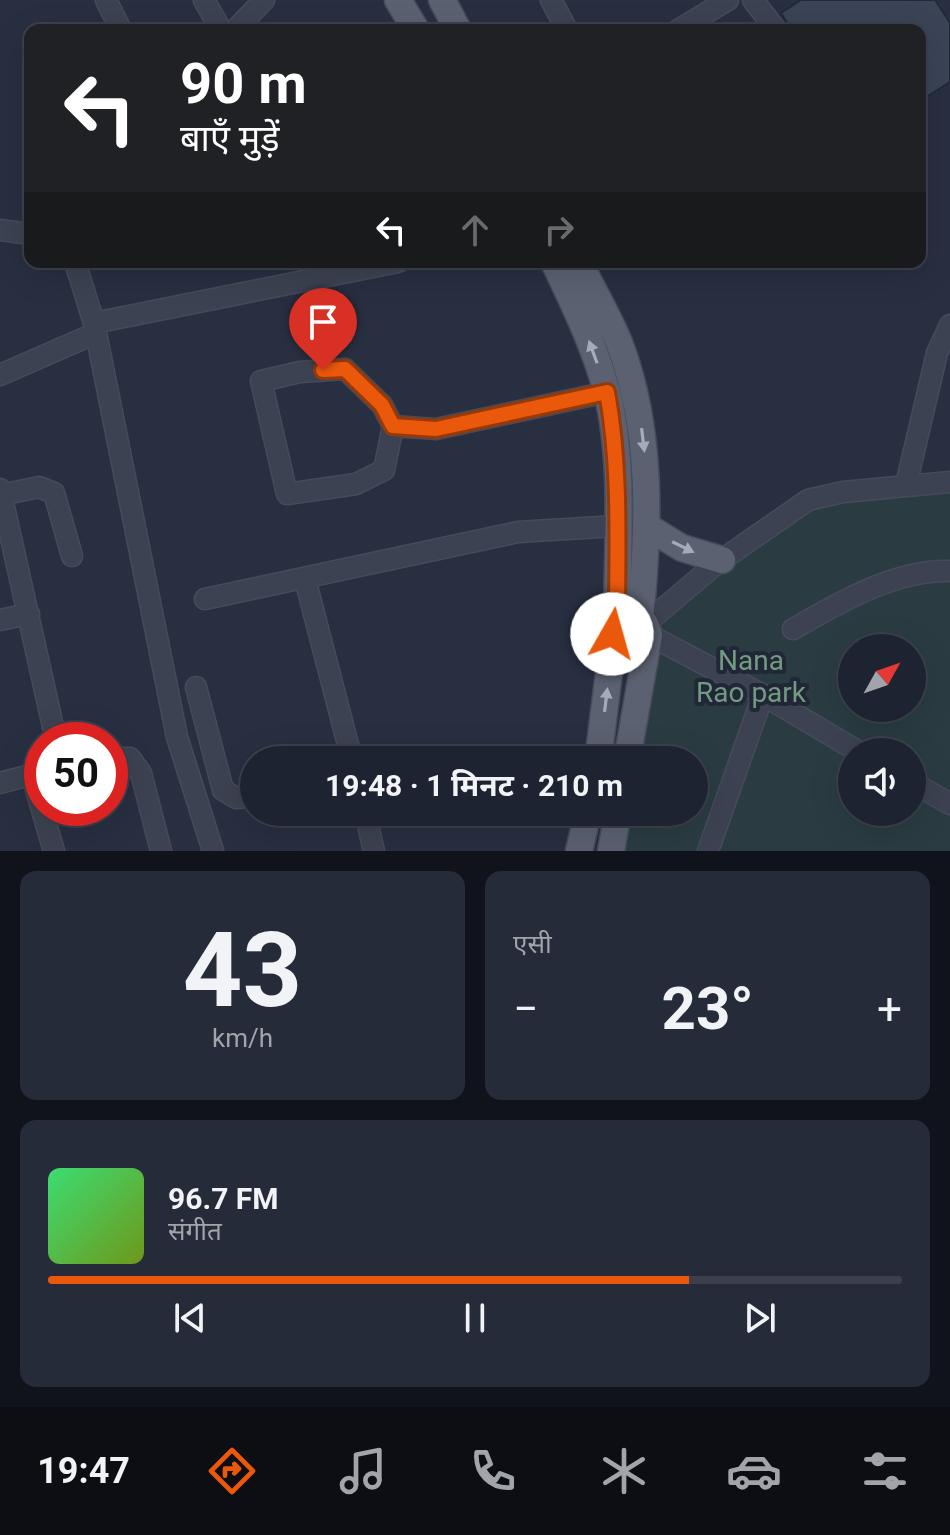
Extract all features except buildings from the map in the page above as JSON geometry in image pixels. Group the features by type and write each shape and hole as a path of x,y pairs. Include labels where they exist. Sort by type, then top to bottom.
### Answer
{"main road":[{"path":"398,0 412,24"},
{"path":"442,0 455,24"},
{"path":"557,268 589,340 607,392 614,437 617,526 635,632 602,746"},
{"path":"582,268 619,344 641,427 646,526 628,746"},
{"path":"646,526 682,548 722,560"},
{"path":"579,851 585,826"},
{"path":"611,851 615,826"}],"street":[{"path":"106,0 118,24"},
{"path":"204,0 218,24"},
{"path":"241,24 264,0"},
{"path":"551,0 564,24"},
{"path":"688,24 728,0"},
{"path":"753,0 771,24"},
{"path":"0,230 24,233"},
{"path":"77,268 95,328 177,737 213,851"},
{"path":"0,375 95,328 370,268"},
{"path":"906,485 937,353 950,325"},
{"path":"345,369 382,405 393,426 384,470 356,484 287,494 261,381 300,372 345,369"},
{"path":"393,426 436,429 607,392"},
{"path":"838,740 763,695 635,632 722,560 808,500 906,485 950,482"},
{"path":"52,722 1,492 39,487 54,493 72,556"},
{"path":"205,599 518,532 617,526"},
{"path":"793,629 849,597 896,580 950,571"},
{"path":"305,579 348,746"},
{"path":"0,620 29,614"},
{"path":"196,687 223,790 240,798"},
{"path":"708,851 763,695"},
{"path":"128,758 141,773 161,851"},
{"path":"0,783 24,777"},
{"path":"926,790 950,804"},
{"path":"48,826 54,851"},
{"path":"368,826 374,851"}],"green space":[{"name":"Nana Rao park","path":"950,486 950,851 603,851 608,826 708,826 708,746 626,746 651,631 725,560 831,496"}],"route":[{"path":"323,370 345,369 382,405 393,426 417,429 436,429 607,392 614,437 617,506 617,623 612,634"}]}
